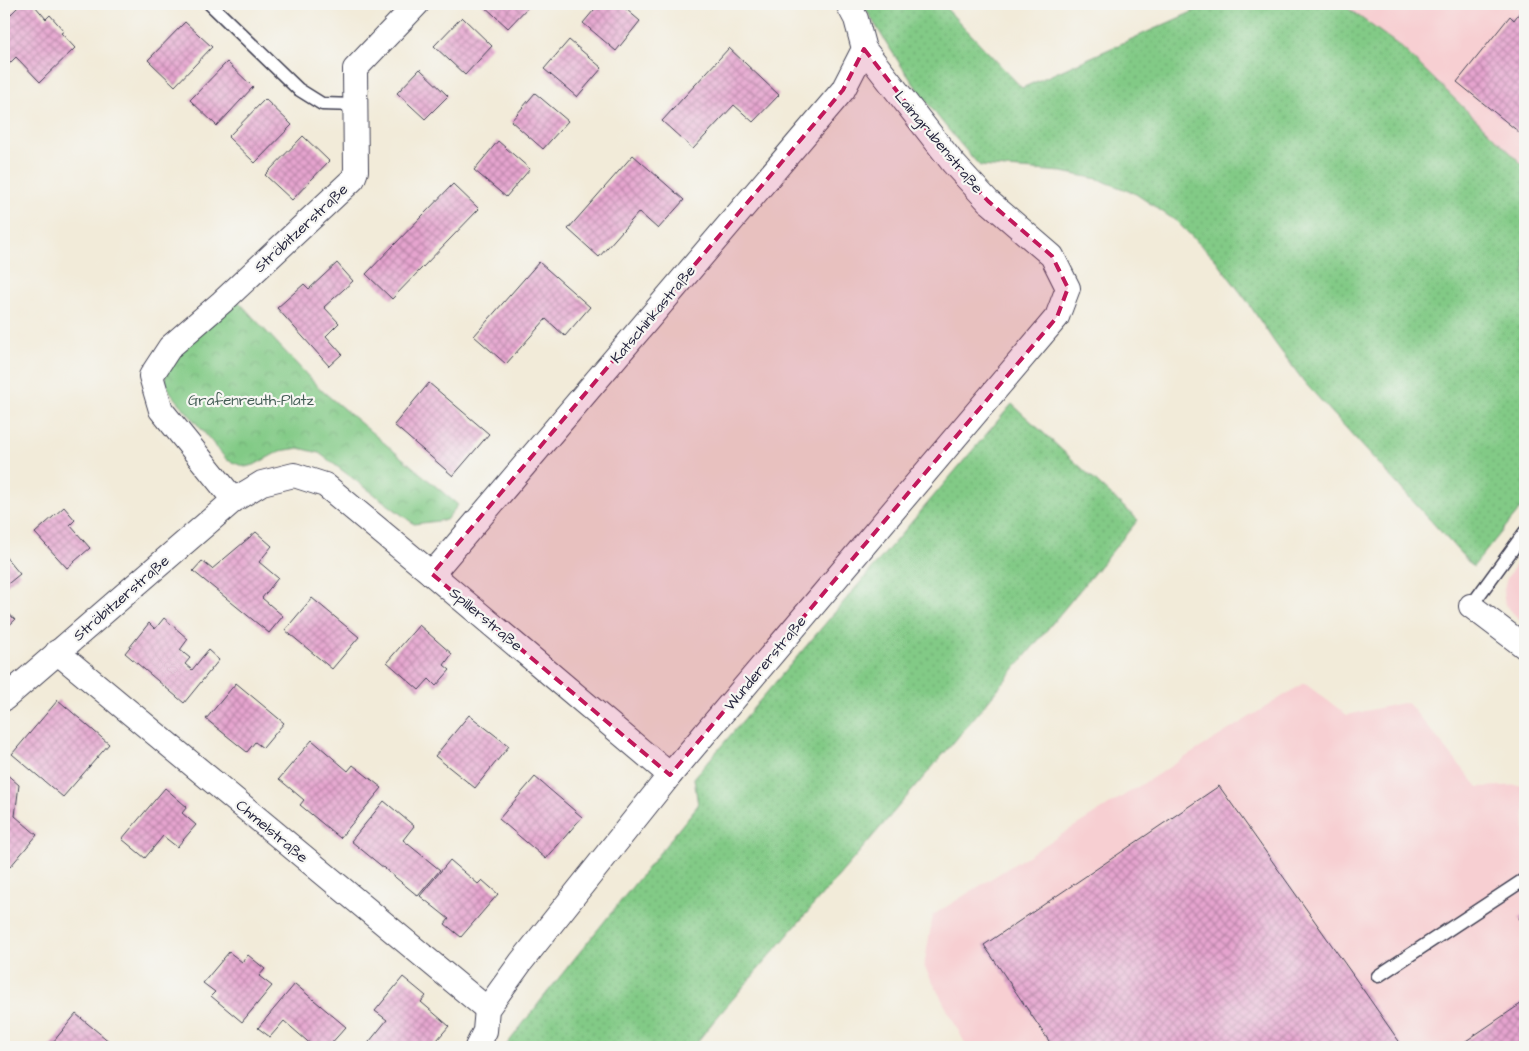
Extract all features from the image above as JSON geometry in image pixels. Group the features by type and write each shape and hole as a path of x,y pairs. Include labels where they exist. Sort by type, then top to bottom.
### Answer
{"street":[{"name":"Ströbitzerstraße","path":"234,500 161,410 151,376 170,348 353,179 356,171 355,70 417,4"},
{"name":"Laimgrubenstraße","path":"848,4 856,19 864,49 953,163 988,201 1052,256 1068,288"},
{"name":"Katschinkastraße","path":"432,574 843,90 864,49"},
{"name":"Wundererstraße","path":"477,1047 485,1031 487,1010 520,962 670,775 1057,317 1068,288"},
{"name":"Ströbitzerstraße","path":"4,699 234,500 262,483 294,475"},
{"name":"Spillerstraße","path":"294,475 325,485 670,775"},
{"path":"1471,606 1525,647"},
{"name":"Chmelstraße","path":"57,652 487,1010"}],"lane":[{"path":"210,4 298,89 322,104 356,105"},
{"path":"1471,606 1525,532"},
{"path":"1378,976 1525,879"}],"highlighted area":[{"path":"864,49 953,163 988,201 1052,256 1068,288 1057,317 670,775 432,574 843,90"}],"shaded area":[{"path":"1342,4 1525,4 1525,167 1401,47"},
{"path":"1525,551 1525,624 1505,605 1503,592 1507,578"},
{"path":"1304,683 1347,715 1407,702 1478,787 1525,785 1525,1047 967,1047 924,966 933,915"}],"green space":[{"path":"863,4 942,4 1022,88 1210,4 1342,4 1401,47 1525,167 1525,503 1473,567 1305,383 1215,259 1176,221 1136,194 1098,179 1062,172 980,166 931,108 889,47"},
{"name":"Grafenreuth-Platz","path":"238,301 320,389 458,505 446,520 414,524 319,453 299,448 280,451 254,465 245,467 227,460 171,393 165,375 171,357"},
{"path":"1012,404 1138,520 953,743 693,1047 505,1047 698,805 694,778"}],"building":[{"path":"19,4 35,4 46,19 50,15 64,31 61,33 75,48 40,82 16,57 6,67 4,65 4,21"},
{"path":"482,4 529,4 530,5 508,28"},
{"path":"599,4 620,4 640,21 616,51 583,23"},
{"path":"1525,5 1525,137 1457,82 1510,16 1514,20"},
{"path":"462,17 492,46 465,75 434,46"},
{"path":"185,22 212,47 175,86 148,60"},
{"path":"569,40 602,68 577,97 544,69"},
{"path":"729,48 779,95 753,122 734,105 693,149 662,121"},
{"path":"227,62 253,87 217,126 190,100"},
{"path":"420,69 448,96 425,119 397,93"},
{"path":"535,93 568,121 543,149 511,121"},
{"path":"265,99 292,125 255,163 228,137"},
{"path":"303,136 329,161 292,200 265,175"},
{"path":"498,141 530,169 506,197 474,170"},
{"path":"633,155 684,200 658,229 639,212 599,257 568,229"},
{"path":"453,184 479,209 392,299 366,274"},
{"path":"539,262 590,307 565,336 546,319 506,364 474,336"},
{"path":"337,263 353,281 324,307 339,323 326,336 342,354 329,366 277,308 304,284 309,289"},
{"path":"429,383 489,434 453,476 394,425"},
{"path":"64,507 75,520 70,525 90,548 67,568 35,533"},
{"path":"256,532 272,546 259,562 278,578 262,598 283,616 269,633 193,571 202,561 212,569"},
{"path":"4,555 20,574 4,587"},
{"path":"312,598 359,637 332,669 285,630"},
{"path":"4,608 15,620 4,630"},
{"path":"164,618 188,639 180,650 190,658 185,664 192,670 208,650 219,660 184,703 125,653 149,623 155,629"},
{"path":"419,625 452,654 444,665 450,670 436,686 429,679 419,690 387,662"},
{"path":"236,683 284,723 263,748 255,742 247,752 206,719"},
{"path":"58,700 109,744 63,797 12,754"},
{"path":"469,715 509,746 475,788 435,756"},
{"path":"312,740 348,771 353,765 382,788 340,838 300,805 304,800 279,779"},
{"path":"4,772 19,785 15,816 37,835 10,867 4,862"},
{"path":"535,777 582,817 546,859 499,819"},
{"path":"1219,786 1403,1047 1053,1047 984,945"},
{"path":"165,788 187,807 182,813 196,825 177,847 163,836 145,858 122,839"},
{"path":"384,801 414,826 403,840 440,870 418,896 351,841"},
{"path":"450,860 478,884 482,880 498,894 461,937 445,924 449,919 420,896"},
{"path":"1525,914 1525,926 1519,918"},
{"path":"229,952 242,962 248,955 265,969 259,976 272,986 242,1022 211,996 215,992 203,983"},
{"path":"403,977 426,996 421,1002 449,1026 431,1047 365,1047 387,1020 375,1011"},
{"path":"295,984 346,1027 328,1047 314,1047 284,1021 270,1037 258,1028"},
{"path":"1525,1001 1525,1047 1457,1047"},
{"path":"76,1014 116,1047 49,1047"}]}
